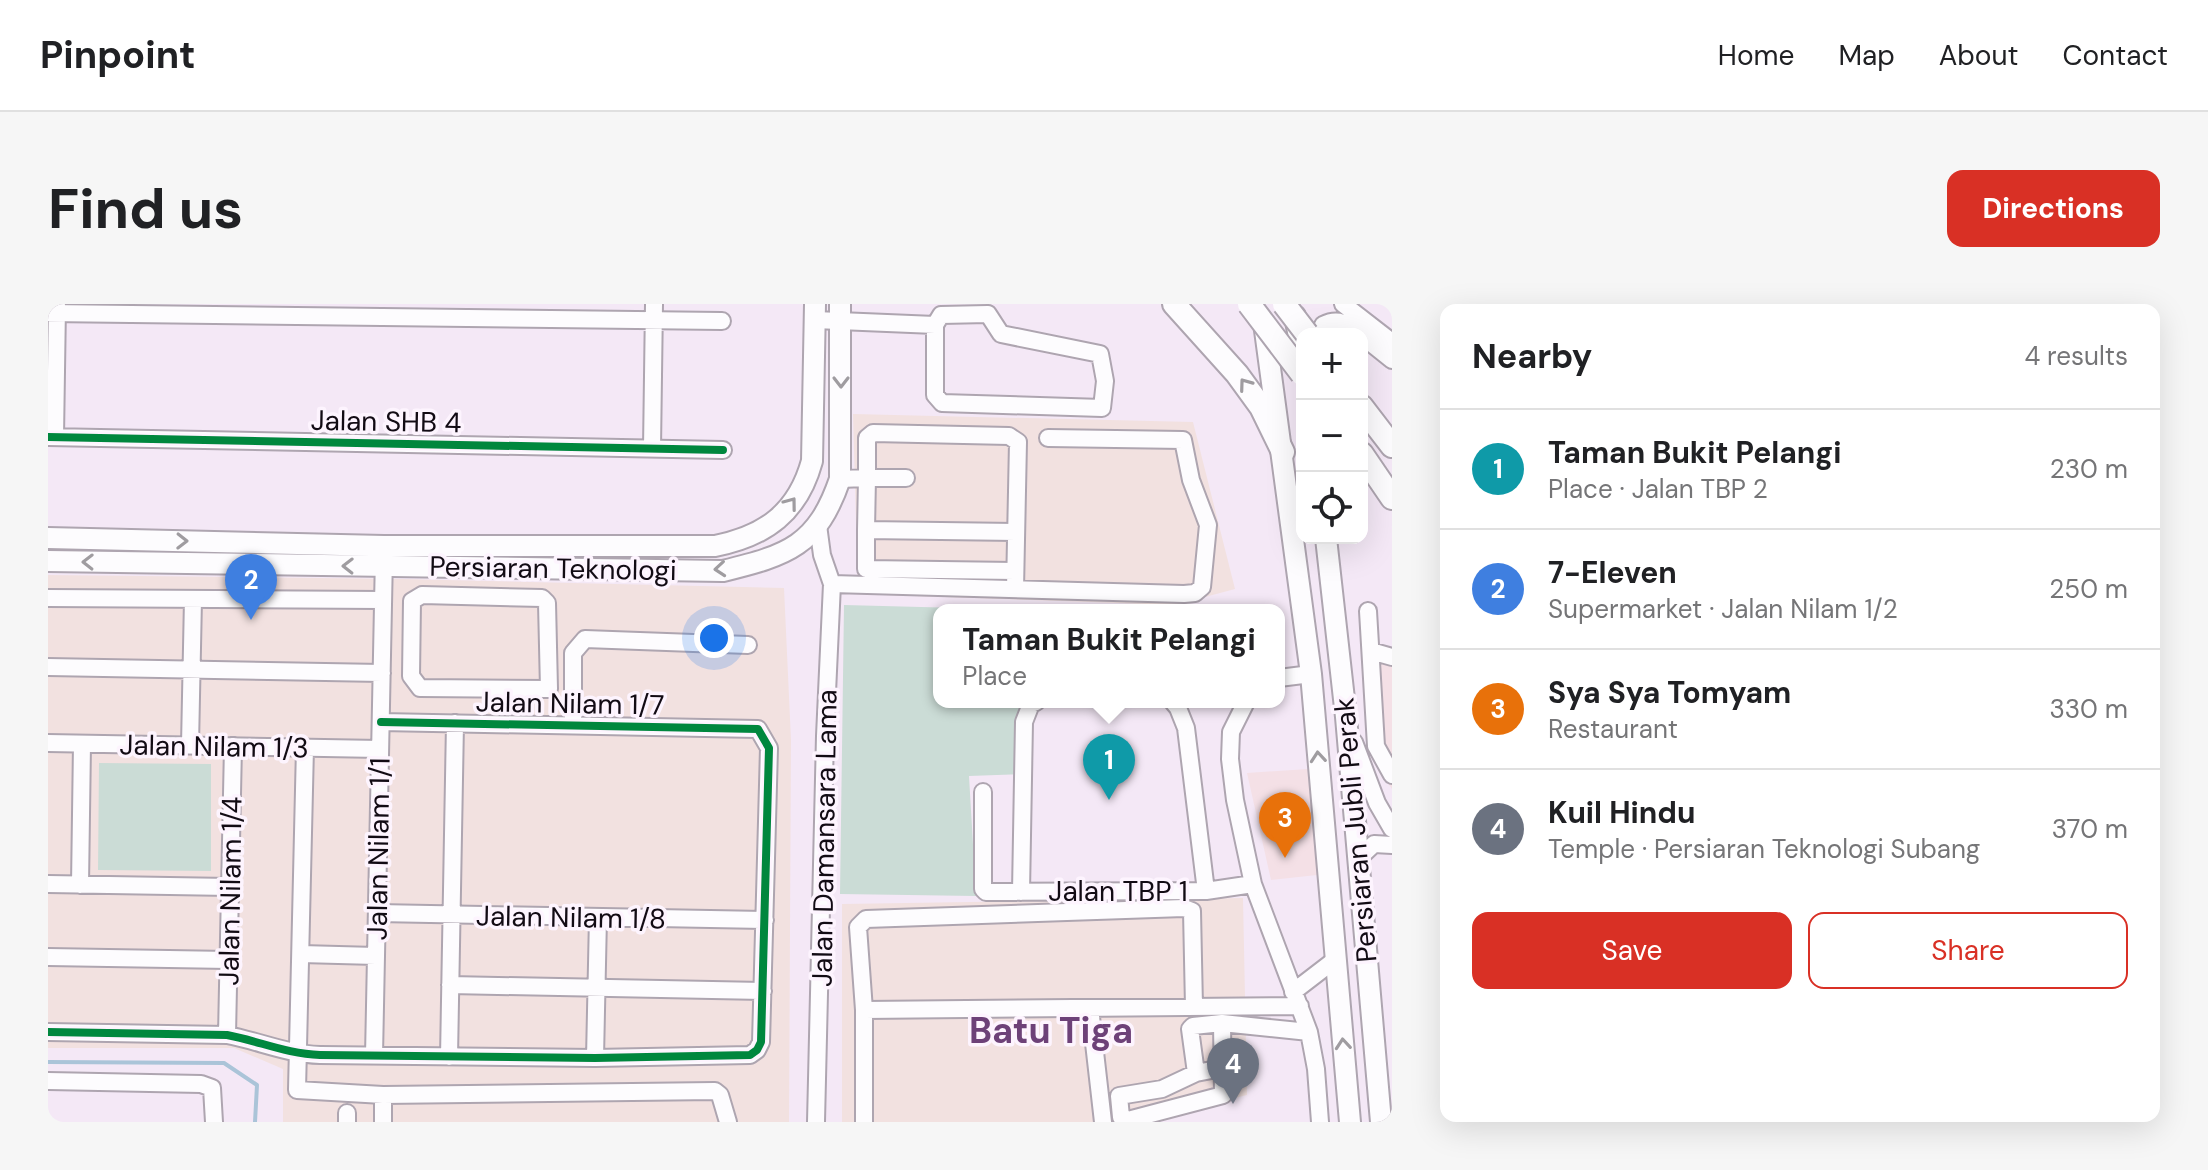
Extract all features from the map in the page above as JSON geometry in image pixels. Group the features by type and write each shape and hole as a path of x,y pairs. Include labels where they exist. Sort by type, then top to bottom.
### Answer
{"highway":[{"path":"1174,304 1237,374 1261,407 1283,452"},
{"path":"1249,304 1296,366"},
{"path":"1284,304 1302,328"},
{"path":"1368,415 1390,444"},
{"path":"1368,462 1392,498"}],"main road":[{"name":"Persiaran Jubli Perak","path":"1262,304 1311,674 1350,1122"},
{"path":"1293,304 1297,328"},
{"name":"Persiaran Teknologi","path":"48,561 384,556 715,546 742,541 771,526 791,505 807,479 812,461 815,312"},
{"name":"Persiaran Teknologi","path":"48,538 723,571 760,562 800,545 818,525 833,500 840,479 840,312"},
{"name":"Persiaran Jubli Perak","path":"1327,544 1346,717 1381,1122"}],"street":[{"path":"652,448 654,304"},
{"path":"1343,304 1392,342"},
{"path":"51,437 54,310 722,321"},
{"path":"815,312 840,312 935,325"},
{"path":"988,314 1001,334 1100,354 1105,381 1104,405 1102,408 942,403 935,395 935,325 941,315 988,314"},
{"path":"1322,328 1333,320 1352,328"},
{"path":"1368,341 1392,360"},
{"path":"866,577 867,438 873,433 1009,436 1018,442 1015,589"},
{"name":"Jalan SHB 4","path":"51,437 723,450"},
{"path":"866,577 1015,589 1184,594 1195,593 1202,587 1208,525 1191,480 1183,440 1048,438"},
{"path":"840,479 906,478"},
{"name":"Jalan Damansara Lama","path":"816,1122 825,736 832,584 822,555 818,525"},
{"path":"866,530 1016,532"},
{"path":"1334,618 1337,544"},
{"path":"800,545 822,555"},
{"name":"Jalan Nilam 1/1","path":"374,1056 384,556"},
{"path":"832,584 866,577 1015,571"},
{"path":"422,595 542,598 547,603 549,689 420,688 411,676 412,610 412,601 422,595"},
{"path":"48,598 383,604 412,610"},
{"path":"190,745 193,599"},
{"path":"1368,611 1376,746 1392,775"},
{"path":"573,725 573,653 585,639 748,645"},
{"path":"1371,651 1392,657"},
{"path":"48,667 382,673"},
{"path":"1285,677 1311,674"},
{"path":"1021,892 1024,722 1029,708"},
{"path":"1178,708 1186,728 1206,891"},
{"path":"1243,708 1231,732 1230,759 1235,800 1253,884 1309,1032 1316,1069 1320,1122"},
{"path":"1346,717 1385,803 1392,829"},
{"name":"Jalan Nilam 1/7","path":"381,722 758,729 769,748 765,920"},
{"path":"449,1057 455,723"},
{"name":"Jalan Nilam 1/3","path":"48,743 380,749"},
{"path":"80,885 82,744"},
{"name":"Jalan Nilam 1/4","path":"227,1035 233,746"},
{"path":"305,747 297,1090 383,1095 715,1091 720,1095 728,1122"},
{"name":"Jalan TBP 1","path":"983,792 983,889 986,892 1206,891 1253,884"},
{"path":"1358,859 1368,846 1392,845"},
{"path":"48,884 230,887"},
{"path":"864,1122 864,1010 858,927 866,919 1184,908 1192,911 1194,1007"},
{"name":"Jalan Nilam 1/8","path":"377,913 765,920"},
{"path":"595,1058 598,917"},
{"path":"48,1032 227,1035 299,1055 595,1058 750,1055 761,1042 765,920"},
{"path":"301,954 376,956"},
{"path":"48,957 229,960"},
{"path":"864,1010 1194,1007 1297,999 1336,959"},
{"path":"450,985 763,991"},
{"path":"1090,1008 1103,1122"},
{"path":"1196,1073 1190,1029 1193,1026 1222,1023 1309,1032"},
{"path":"1222,1023 1223,1095 1128,1120 1121,1117 1119,1096 1162,1089 1196,1073 1222,1068"},
{"path":"48,1081 201,1084 212,1088 214,1122"},
{"path":"383,1095 383,1122"}],"shaded area":[{"path":"853,414 1193,422 1235,589 1179,604 858,594"},
{"path":"48,575 784,588 791,740 789,1122 283,1122 283,1069 234,1048 48,1048"},
{"path":"844,605 933,607 933,708 1022,708 1017,715 1023,774 969,776 976,896 840,894"},
{"path":"1374,655 1392,660 1392,789 1378,769"},
{"path":"99,763 211,764 211,871 98,870"},
{"path":"1308,769 1317,875 1271,880 1247,773"},
{"path":"1243,898 1247,1095 1169,1114 1156,1122 842,1122 842,904"}],"waterway":[{"path":"48,1062 224,1063 257,1085 255,1122"}],"cycle path":[{"path":"48,437 723,450"},
{"path":"48,1032 227,1035 320,1055 595,1058 750,1055 757,1050 761,1042 769,748 758,729 381,722"}],"place":[{"name":"7-Eleven","path":"251,620"},
{"name":"Taman Bukit Pelangi","path":"1109,800"},
{"name":"Sya Sya Tomyam","path":"1285,858"},
{"name":"Kuil Hindu","path":"1233,1104"}],"district":[{"name":"Batu Tiga","path":"1051,1030"}]}
